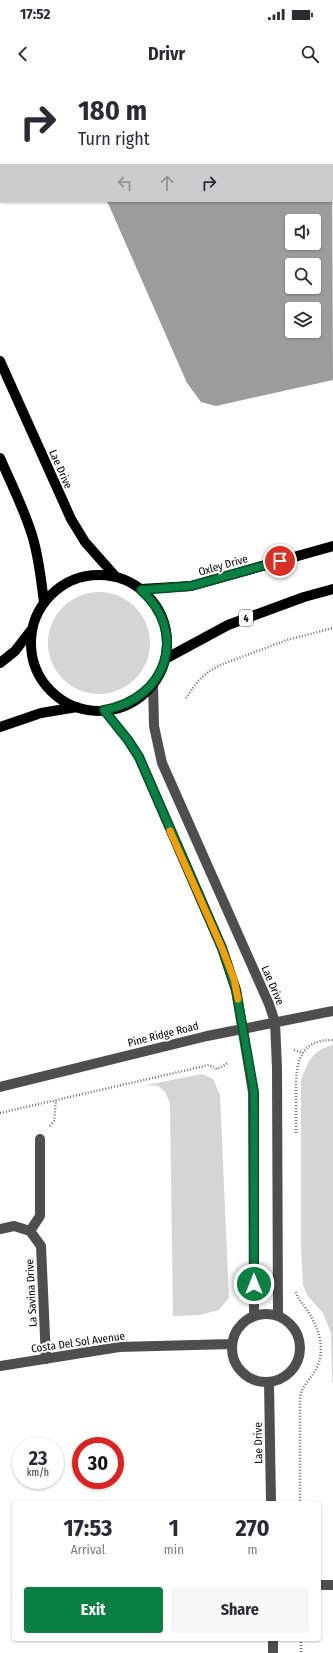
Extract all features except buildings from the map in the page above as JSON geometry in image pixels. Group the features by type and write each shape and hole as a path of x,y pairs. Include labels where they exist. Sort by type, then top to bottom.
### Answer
{"main road":[{"name":"Lae Drive","path":"0,361 71,520 85,542 116,577"},
{"path":"0,458 25,515 32,536 38,558 44,602"},
{"name":"Oxley Drive","path":"141,590 191,586 333,546"},
{"path":"0,663 15,651 32,629 44,602 60,586 82,577 105,575 129,582 141,590 156,606 164,626 166,637 165,659 160,672 144,694 132,702 118,708 90,710 77,707 59,698 46,684 36,668 32,649 32,629"},
{"name":"4","path":"165,659 228,625 296,600 333,589"},
{"path":"0,727 41,713 77,707"}],"street":[{"name":"Lae Drive","path":"153,683 154,726 162,763 269,1004 275,1022 277,1068 278,1316"},
{"path":"104,710 128,740 139,757 234,979 254,1092 254,1315"},
{"name":"Pine Ridge Road","path":"0,1087 207,1036 333,1011"},
{"path":"0,1229 14,1226 30,1231 40,1216 40,1139"},
{"name":"La Savina Drive","path":"30,1231 41,1246 46,1359"},
{"path":"266,1314 278,1316 287,1321 295,1330 299,1341 300,1352 296,1363 290,1372 280,1379 269,1382 259,1382 242,1372 236,1364 232,1354 234,1335 239,1327 254,1315 266,1314"},
{"name":"Costa Del Sol Avenue","path":"0,1366 119,1347 232,1344"},
{"name":"Lae Drive","path":"269,1382 271,1501"},
{"path":"321,1585 333,1585"},
{"path":"273,1641 273,1653"}],"path":[{"path":"186,698 198,681 208,672 220,665 287,640 333,628"},
{"path":"296,1138 297,1065 303,1053 311,1044 325,1040 333,1040"},
{"path":"294,1050 303,1053"},
{"path":"0,1113 210,1065 218,1069 228,1063"},
{"path":"40,1139 54,1121 56,1100"},
{"path":"295,1289 300,1302 316,1323 321,1341 321,1351 314,1374 301,1391 300,1397 300,1501"},
{"path":"301,1641 301,1653"}],"shaded area":[{"path":"107,202 332,202 333,380 216,406 201,402 187,383"},
{"path":"89,592 109,592 128,600 142,614 150,633 150,653 147,663 142,672 128,686 109,694 89,694 70,686 56,672 48,653 48,633 56,614 70,600"},
{"path":"333,1045 332,1382 331,1333 323,1313 307,1295 303,1285 301,1249 301,1080 309,1062 315,1054 326,1047"},
{"path":"202,1074 213,1079 220,1095 229,1298 219,1310 200,1315 173,1316 170,1103 165,1092 158,1086 146,1085"}],"slow traffic":[{"path":"170,831 222,948 234,979 238,999"}],"route":[{"path":"254,1284 254,1092 234,979 139,757 128,740 104,710 118,708 132,702 144,694 158,676 165,659 166,637 161,615 149,597 141,590 191,586 280,561"}]}
